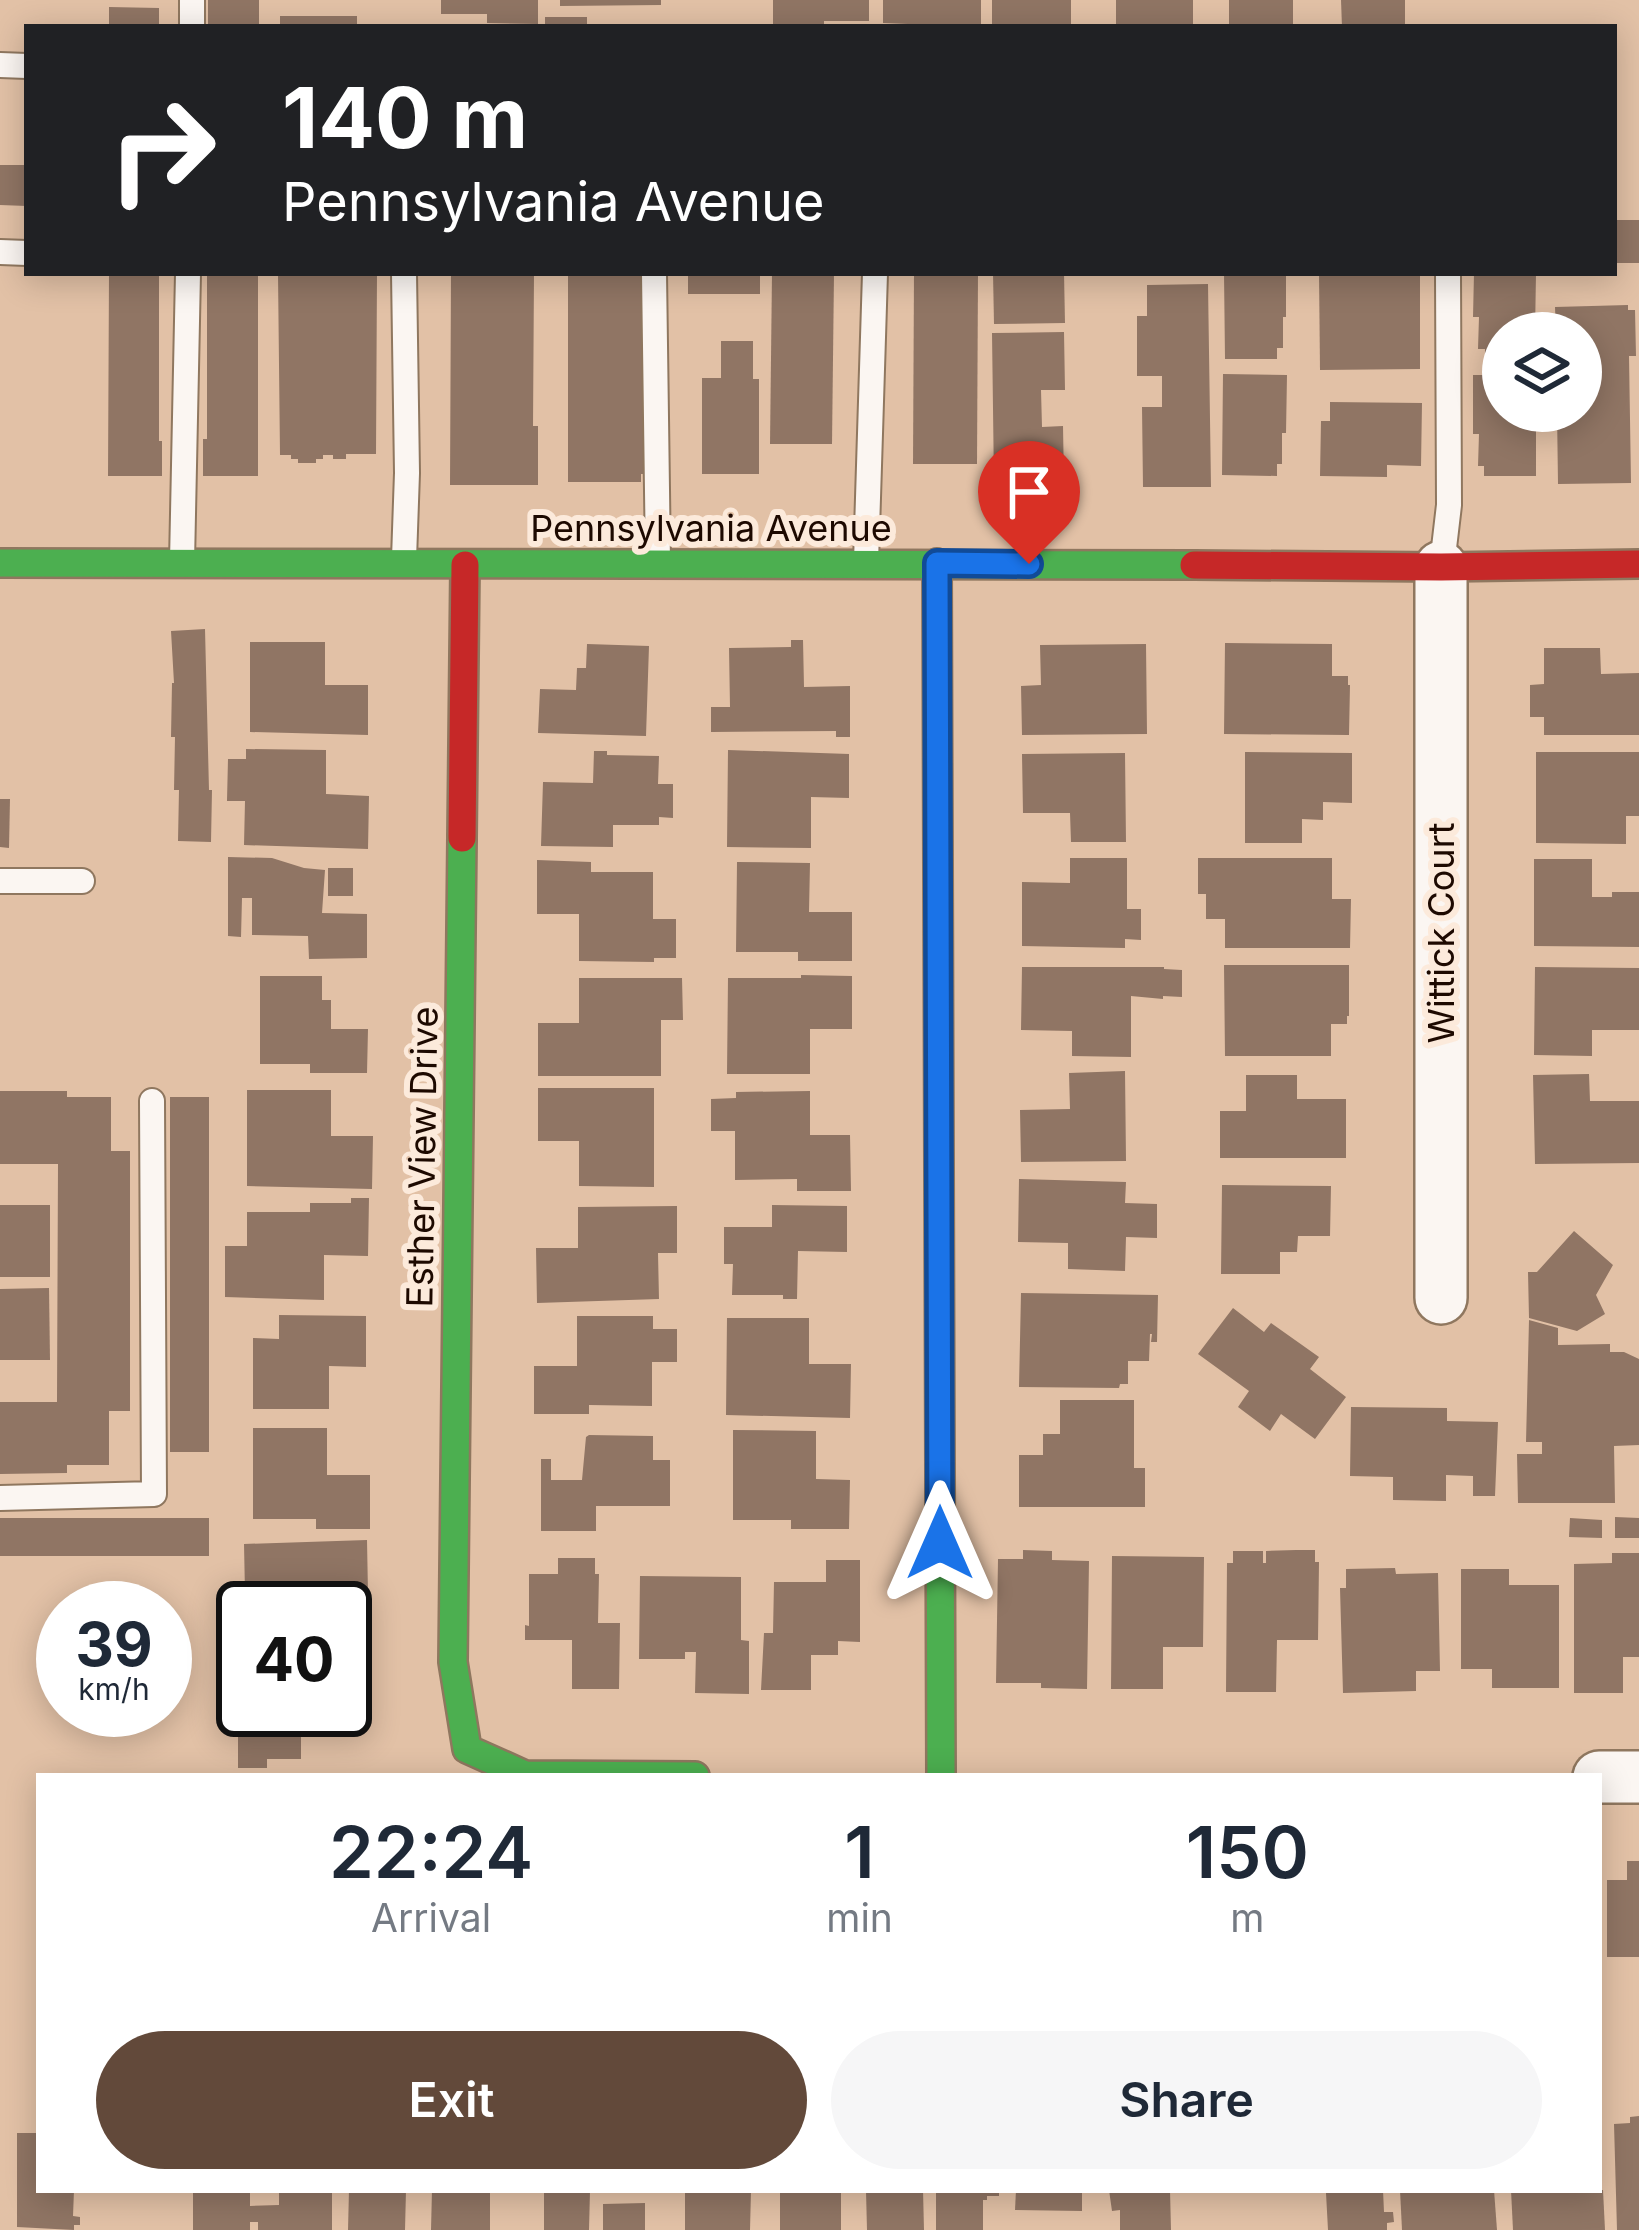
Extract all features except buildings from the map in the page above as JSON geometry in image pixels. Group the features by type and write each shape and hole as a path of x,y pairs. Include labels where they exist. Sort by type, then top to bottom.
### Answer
{"street":[{"name":"Pennsylvania Avenue","path":"0,563 1639,564"},
{"path":"937,563 941,1773"},
{"name":"Esther View Drive","path":"465,565 453,1663 467,1749 521,1773"},
{"name":"Wittick Court","path":"1441,1298 1442,567"},
{"path":"1602,1777 1639,1777"}],"lane":[{"path":"182,564 188,276"},
{"path":"404,276 404,565"},
{"path":"654,276 658,565"},
{"path":"866,564 875,276"},
{"path":"1442,567 1449,505 1448,276"},
{"path":"0,881 82,881"},
{"path":"0,1498 154,1494 152,1101"}],"traffic: fast":[{"path":"0,563 1194,565"},
{"path":"937,563 941,1773"},
{"path":"462,838 453,1662 467,1749 521,1773"}],"traffic: jam":[{"path":"1194,565 1639,564"},
{"path":"462,838 465,565"}],"route":[{"path":"940,1543 937,563 1029,564"}]}
